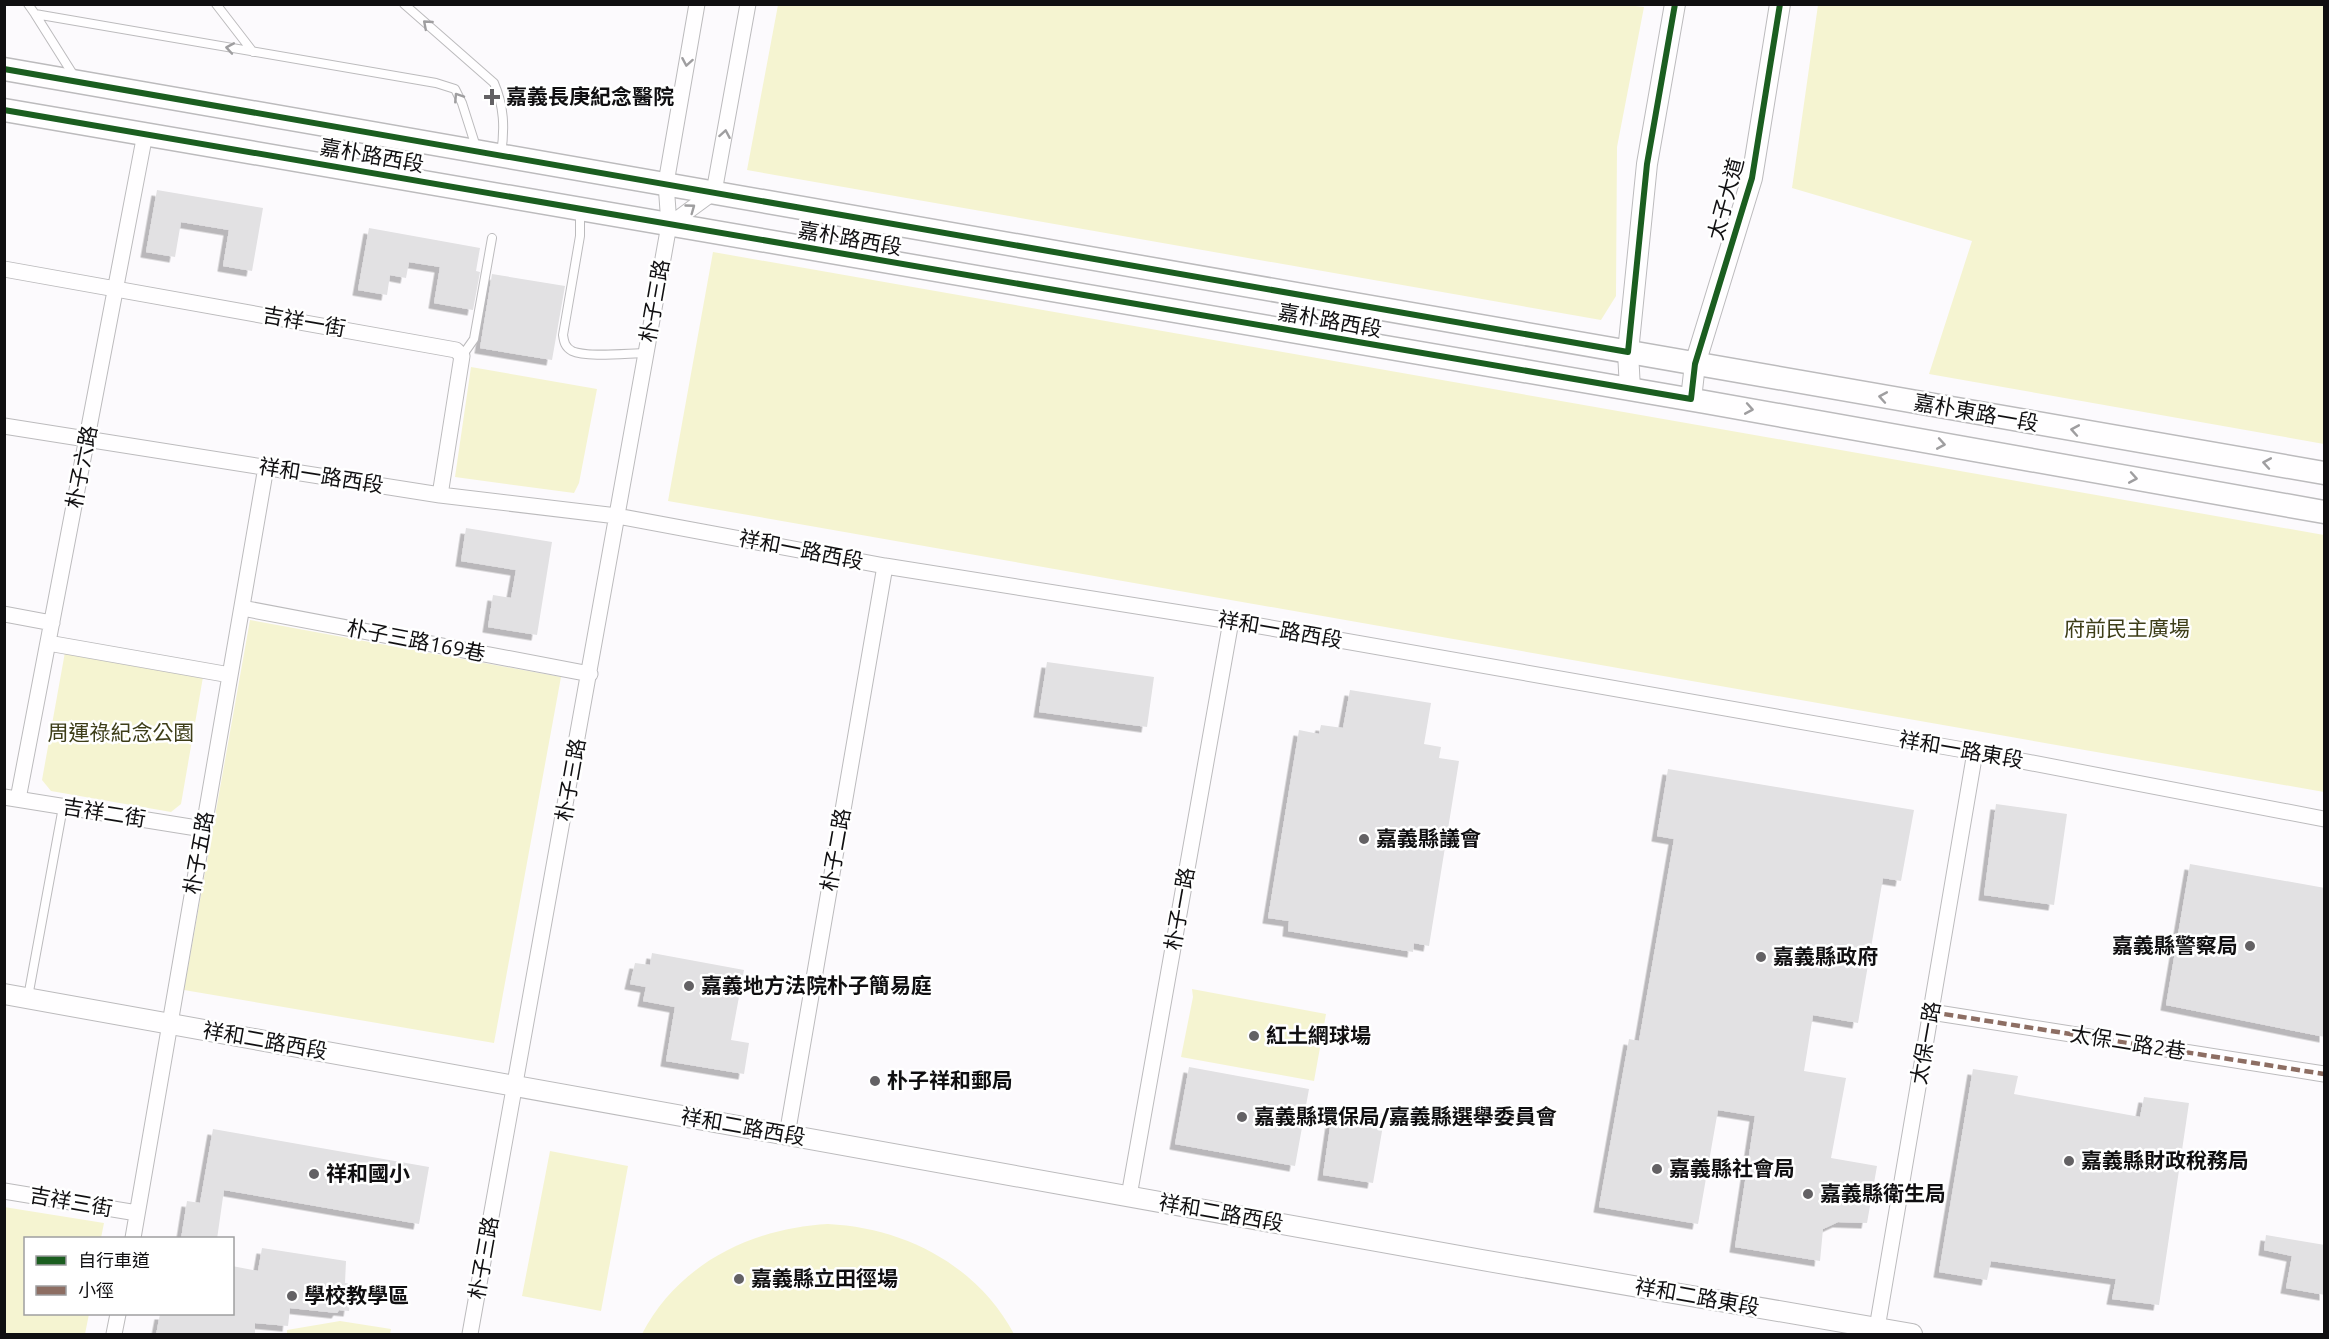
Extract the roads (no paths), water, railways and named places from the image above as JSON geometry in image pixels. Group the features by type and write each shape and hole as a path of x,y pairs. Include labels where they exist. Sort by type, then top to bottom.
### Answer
{"main road":[{"name":"嘉朴路西段","path":"4,69 1628,352"},
{"name":"嘉朴路西段","path":"4,110 1691,399"},
{"name":"嘉朴東路一段","path":"1628,352 2325,473"},
{"name":"嘉朴東路一段","path":"1691,399 2325,513"}],"street":[{"name":"朴子三路","path":"470,1335 669,225 666,183 697,4"},
{"path":"669,225 714,192 748,4"},
{"path":"1630,389 1628,352 1647,164 1675,4"},
{"name":"太子大道","path":"1691,399 1695,364 1752,178 1780,4"},
{"name":"朴子六路","path":"11,798 48,643 145,134"},
{"name":"吉祥一街","path":"4,269 456,350 462,357"},
{"path":"440,495 462,357"},
{"name":"祥和一路西段","path":"4,426 440,495 617,516 885,566 1232,621 1596,685"},
{"name":"朴子五路","path":"133,1237 168,1023 266,467"},
{"name":"朴子二路","path":"787,1135 885,566"},
{"name":"朴子三路169巷","path":"242,608 590,674"},
{"path":"4,614 52,622"},
{"name":"朴子一路","path":"1129,1196 1232,621"},
{"path":"48,643 230,675"},
{"name":"祥和一路東段","path":"1596,685 1975,752 2325,819"},
{"name":"太保一路","path":"1876,1331 1975,752"},
{"name":"吉祥二街","path":"11,798 203,830"},
{"name":"祥和二路西段","path":"4,994 1482,1260"},
{"name":"太保二路2巷","path":"1931,1012 2325,1074"},
{"name":"吉祥三街","path":"4,1191 138,1213"},
{"name":"祥和二路東段","path":"1482,1260 1876,1331 1912,1335"},
{"path":"114,1335 118,1315"}],"lane":[{"path":"28,4 78,82"},
{"path":"216,4 253,52"},
{"path":"404,4 494,82 501,100 504,133 501,155"},
{"path":"34,14 455,89 478,151"},
{"path":"580,209 580,236 563,334 565,345 572,351 583,353 646,353"},
{"path":"462,357 474,339 492,238"},
{"path":"28,998 63,807"}],"place":[{"name":"嘉義長庚紀念醫院","path":"492,97"},
{"name":"嘉義縣議會","path":"1364,839"},
{"name":"嘉義縣警察局","path":"2250,946"},
{"name":"嘉義縣政府","path":"1761,957"},
{"name":"嘉義地方法院朴子簡易庭","path":"689,986"},
{"name":"紅土網球場","path":"1254,1036"},
{"name":"朴子祥和郵局","path":"875,1081"},
{"name":"嘉義縣環保局/嘉義縣選舉委員會","path":"1242,1117"},
{"name":"嘉義縣財政稅務局","path":"2069,1161"},
{"name":"嘉義縣社會局","path":"1657,1169"},
{"name":"祥和國小","path":"314,1174"},
{"name":"嘉義縣衛生局","path":"1808,1194"},
{"name":"嘉義縣立田徑場","path":"739,1279"},
{"name":"學校教學區","path":"292,1296"}],"park label":[{"name":"府前民主廣場","path":"2127,629"},
{"name":"周運祿紀念公園","path":"121,733"}]}
